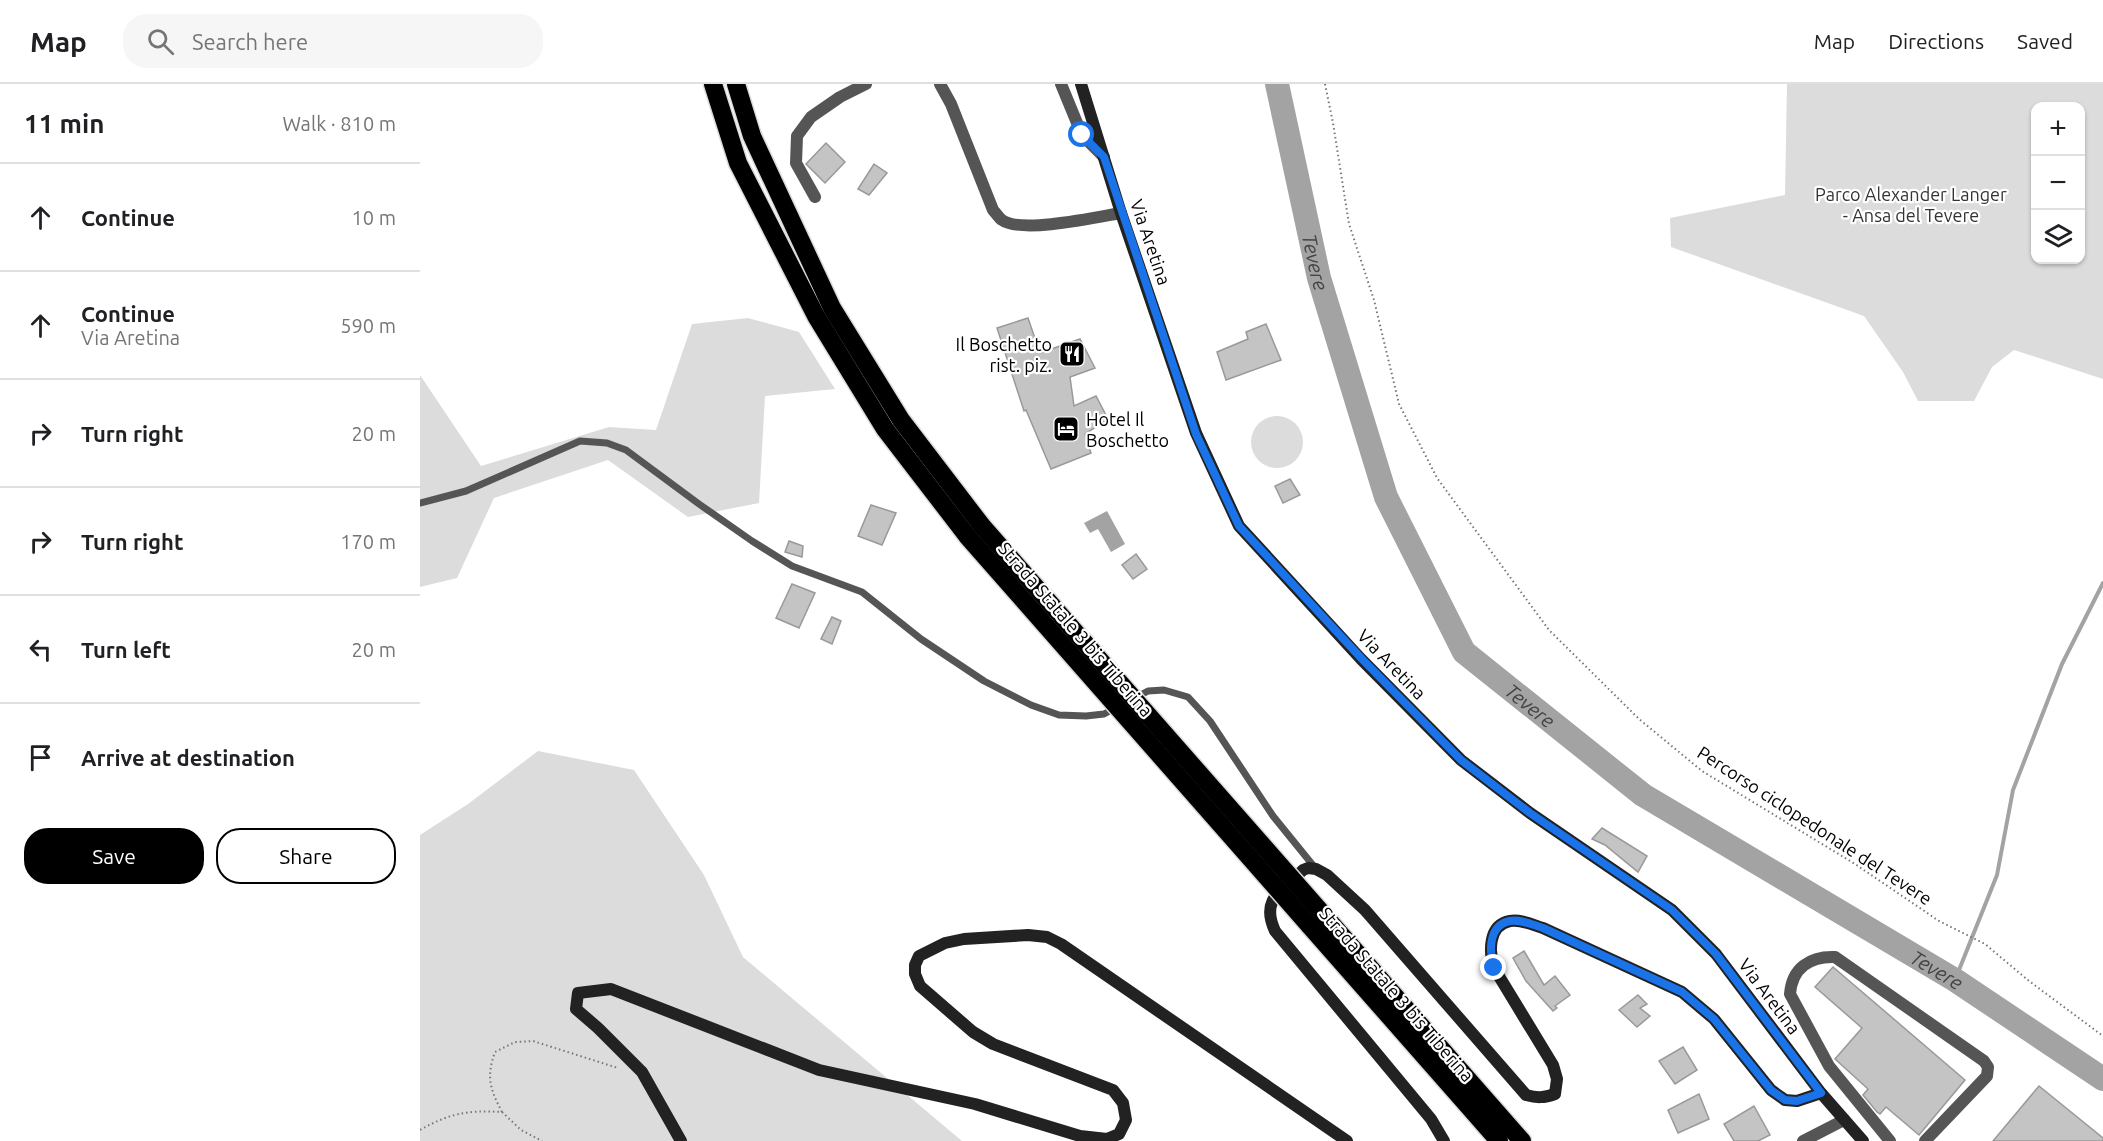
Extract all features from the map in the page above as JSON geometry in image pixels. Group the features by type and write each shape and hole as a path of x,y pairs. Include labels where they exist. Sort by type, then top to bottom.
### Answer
{"highway":[{"name":"Strada Statale 3 bis Tiberina","path":"713,84 738,163 816,316 885,429 1315,918 1522,1141"},
{"name":"Strada Statale 3 bis Tiberina","path":"736,84 752,136 832,308 901,420 975,532"},
{"name":"Strada Statale 3 bis Tiberina","path":"1315,918 1499,1141"}],"street":[{"path":"814,197 796,163 797,136 811,117 866,84"},
{"path":"940,84 951,104 993,210 1003,221 1025,225 1077,222 1121,213"},
{"path":"1061,84 1082,135 1104,157"},
{"name":"Via Aretina","path":"1081,84 1121,213 1196,434 1239,526 1362,659 1461,760 1530,813 1672,910 1716,954 1821,1093 1863,1141"},
{"path":"1443,1141 1431,1119 1275,931 1269,910 1271,900 1303,870 1316,869 1327,875 1365,910 1526,1095 1537,1098 1555,1094 1557,1079 1553,1065 1494,968 1490,956 1493,934 1502,924 1511,921 1525,922 1543,928 1682,992 1714,1019 1771,1090 1785,1100 1797,1101 1821,1093"},
{"path":"681,1141 642,1072 576,1009 578,993 611,989 819,1070 975,1104 1080,1136 1116,1138 1126,1120 1123,1103 1113,1090 993,1044 973,1032 920,986 915,974 915,965 919,956 945,943 964,939 1028,934 1047,937 1061,944 1347,1141"},
{"path":"1890,1141 1829,1066 1790,994 1791,981 1808,961 1821,956 1835,957 1984,1061 1988,1068 1987,1076 1925,1141"},
{"path":"1803,1141 1844,1120"}],"lane":[{"path":"420,503 466,491 580,441 607,443 626,450 752,541 792,566 862,592 921,639 984,681 1031,705 1059,715 1086,716 1104,714 1148,691 1164,690 1188,697 1210,721 1273,816 1316,869"}],"path":[{"name":"Percorso ciclopedonale del Tevere","path":"1325,84 1349,224 1374,300 1399,404 1437,478 1549,630 1639,719 1702,771 1855,864 1939,921 1985,944 2029,981 2103,1036"},
{"path":"542,1141 521,1130 502,1112 491,1090 489,1068 495,1052 514,1042 533,1041 626,1070"},
{"path":"420,1130 438,1120 459,1113 502,1112"}],"green space":[{"name":"Parco Alexander Langer - Ansa del Tevere","path":"1787,84 2103,84 2103,379 2014,350 1992,367 1974,401 1918,401 1903,372 1864,316 1671,247 1670,218 1785,195"},
{"path":"748,318 799,332 835,389 765,396 759,503 688,517 608,460 494,498 457,578 420,587 420,375 481,466 609,427 656,430 692,324"},
{"path":"1272,416 1282,416 1296,423 1303,442 1296,461 1282,468 1272,468 1262,464 1255,457 1251,447 1251,437 1255,427 1262,420"},
{"path":"538,751 634,770 704,875 743,957 962,1141 420,1141 420,835 468,804"}],"shaded area":[{"path":"1107,511 1125,544 1111,552 1098,529 1090,533 1084,523"}],"building":[{"path":"826,143 845,162 825,183 806,164"},
{"path":"874,164 887,173 869,195 858,189"},
{"path":"1028,318 1040,353 1080,339 1095,368 1070,377 1074,406 1096,396 1108,419 1085,434 1091,453 1051,469 1026,410 1024,411 997,328"},
{"path":"1266,324 1281,360 1226,380 1217,352 1248,339 1246,332"},
{"path":"1290,479 1300,495 1283,503 1275,486"},
{"path":"871,505 896,513 882,545 858,536"},
{"path":"789,541 803,546 802,557 785,552"},
{"path":"1136,554 1147,569 1133,579 1122,565"},
{"path":"792,584 815,593 799,628 776,618"},
{"path":"832,617 841,621 832,644 821,639"},
{"path":"1602,828 1647,856 1638,872 1605,845 1592,839"},
{"path":"1524,951 1544,985 1555,976 1570,995 1555,1006 1557,1008 1553,1011 1526,981 1513,958"},
{"path":"1833,967 1965,1080 1919,1135 1886,1107 1880,1114 1877,1112 1863,1095 1868,1089 1835,1059 1862,1028 1815,987"},
{"path":"1638,995 1647,1004 1640,1008 1650,1016 1637,1027 1619,1010"},
{"path":"1683,1047 1697,1070 1675,1084 1659,1061"},
{"path":"2039,1086 2103,1138 2103,1141 1993,1141"},
{"path":"1699,1094 1709,1119 1678,1133 1668,1110"},
{"path":"1754,1106 1770,1135 1758,1141 1734,1141 1724,1124"}],"waterway":[{"name":"Tevere","path":"1277,84 1319,278 1386,497 1464,652 1643,795 1955,980 2103,1079"},
{"path":"1955,980 1997,875 2013,790 2062,664 2103,583"}],"place":[{"name":"Il Boschetto rist. piz.","path":"1072,354"},
{"name":"Hotel Il Boschetto","path":"1066,429"}],"route":[{"path":"1082,135 1104,157 1196,434 1239,526 1362,659 1461,760 1530,813 1672,910 1716,954 1821,1093 1797,1101 1785,1100 1771,1090 1714,1019 1682,992 1543,928 1525,922 1511,921 1502,924 1493,934 1491,944 1490,956 1494,968"}]}
